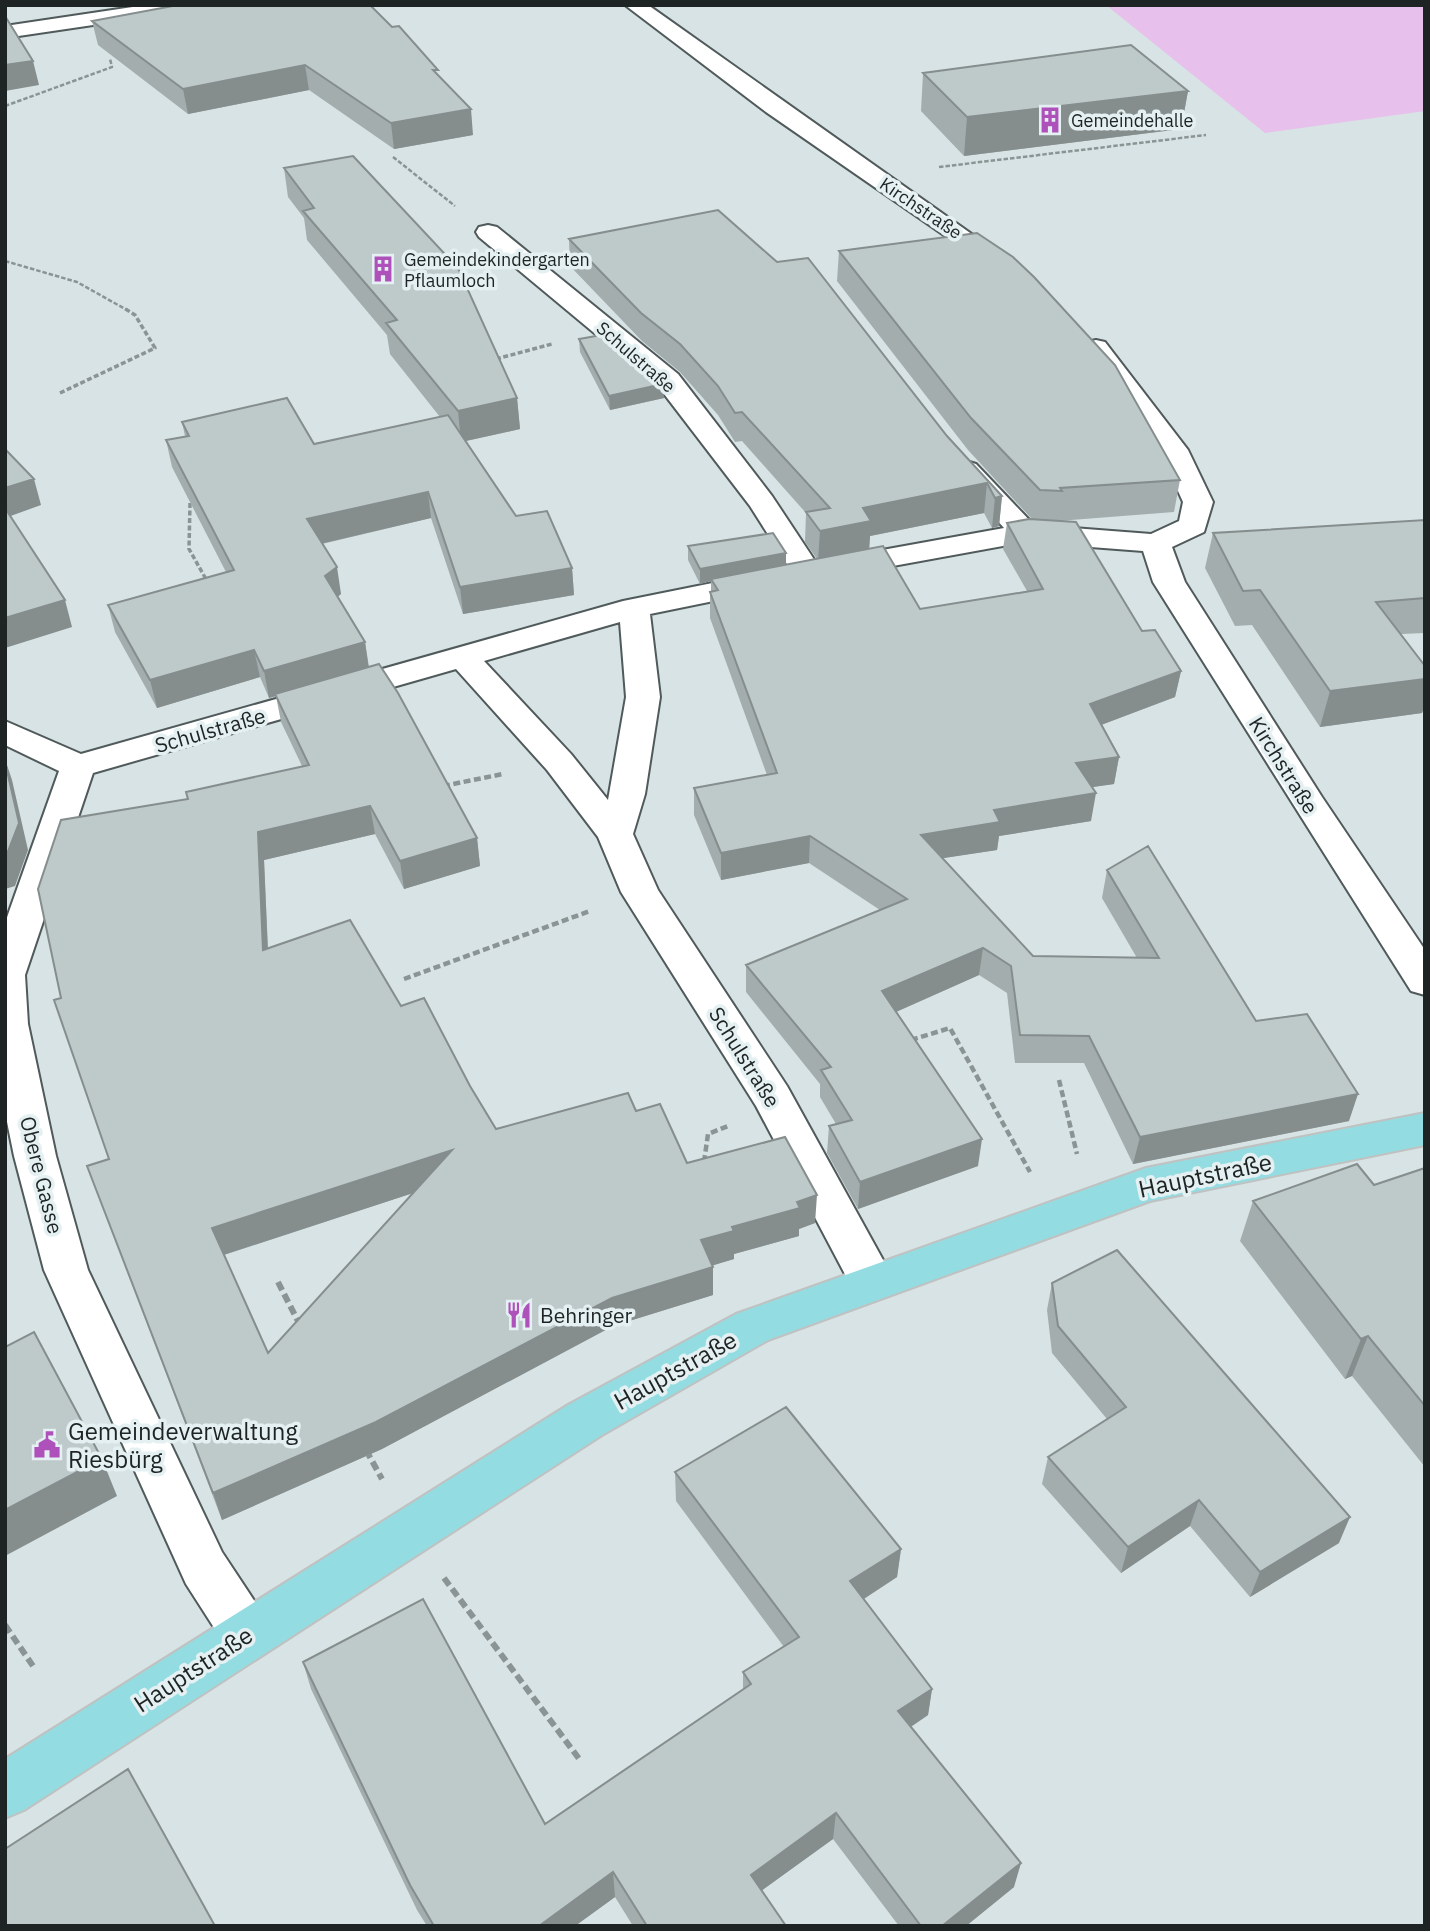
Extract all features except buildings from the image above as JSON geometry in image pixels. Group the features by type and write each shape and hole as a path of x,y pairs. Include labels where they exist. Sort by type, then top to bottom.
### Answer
{"main road":[{"name":"Hauptstraße","path":"5,1791 585,1420 751,1327 1146,1185 1425,1129"}],"street":[{"path":"5,32 188,5"},
{"name":"Kirchstraße","path":"635,5 880,181 1020,277"},
{"name":"Schulstraße","path":"488,232 668,380 762,502 808,573"},
{"path":"948,448 1026,533 1155,543 1193,526 1198,502 1174,450 1109,362 1081,332"},
{"name":"Schulstraße","path":"78,766 634,608 1026,533"},
{"name":"Kirchstraße","path":"1155,543 1169,582 1309,805 1425,981"},
{"path":"615,834 627,794 643,697 634,608"},
{"name":"Schulstraße","path":"463,657 559,762 615,834 640,892 777,1107 872,1282"},
{"path":"5,732 78,766"},
{"name":"Obere Gasse","path":"78,766 6,975 8,1024 35,1156 66,1270 204,1568 247,1634"}],"path":[{"path":"5,106 20,103 112,67 96,19"},
{"path":"880,181 940,167 1206,135"},
{"path":"393,157 488,232"},
{"path":"5,261 77,282 135,315 155,348 60,393"},
{"path":"190,503 188,549 211,588"},
{"path":"432,789 559,762"},
{"path":"404,979 640,892"},
{"path":"901,1043 950,1028 1072,1211"},
{"path":"1059,1080 1072,1211"},
{"path":"702,1172 708,1134 777,1107"},
{"path":"278,1282 303,1330"},
{"path":"360,1437 410,1533 580,1760"},
{"path":"5,1625 33,1666"}],"shaded area":[{"path":"1106,5 1425,5 1425,111 1265,133"}],"place":[{"name":"Gemeindehalle","path":"1050,120"},
{"name":"Gemeindekindergarten Pflaumloch","path":"383,269"},
{"name":"Behringer","path":"519,1315"},
{"name":"Gemeindeverwaltung Riesbürg","path":"47,1445"}]}
